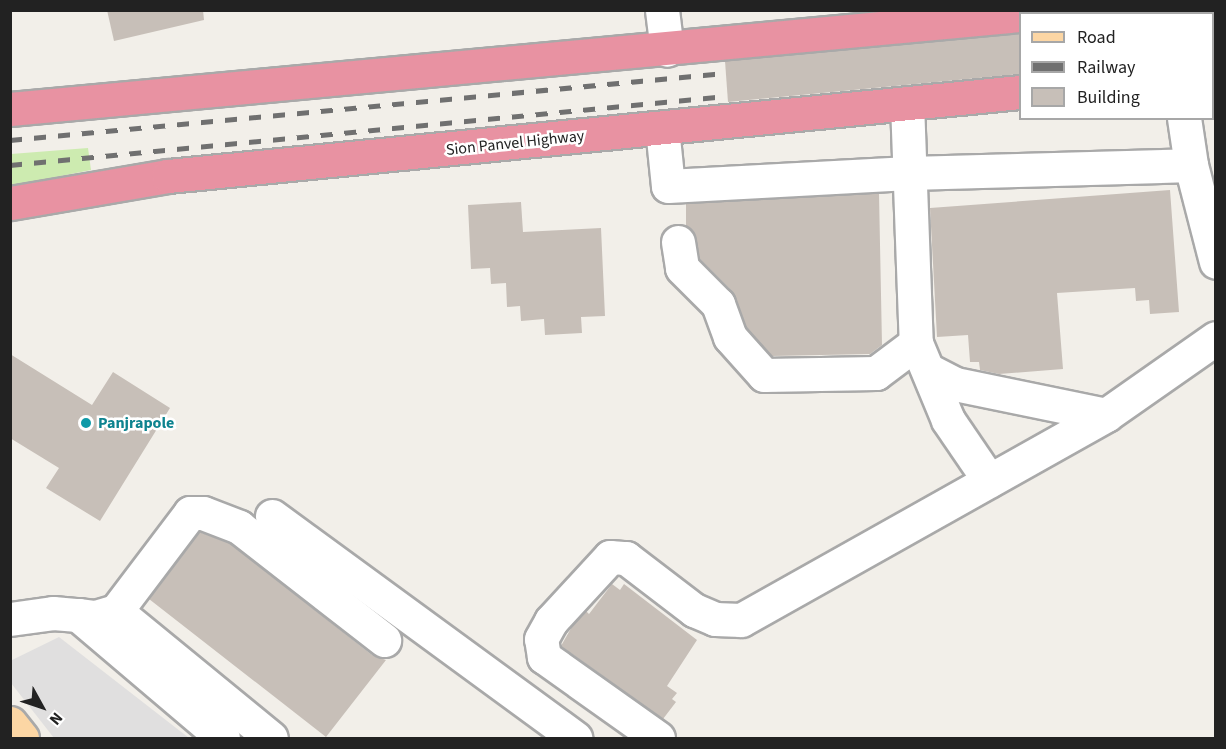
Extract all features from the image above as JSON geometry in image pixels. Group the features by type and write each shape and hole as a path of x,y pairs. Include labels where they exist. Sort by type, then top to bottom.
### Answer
{"highway":[{"path":"1052,12 1067,10"},
{"path":"10,109 667,50 1019,15"},
{"name":"Sion Panvel Highway","path":"10,203 168,176 1019,92"}],"street":[{"path":"663,10 667,50"},
{"path":"907,103 909,173 922,357 948,420 989,480"},
{"path":"1184,120 1191,165 1215,262"},
{"path":"662,128 672,213 682,268 718,304 730,337 764,375 876,373 922,357"},
{"path":"672,213 909,173 1191,165"},
{"path":"658,738 544,657 540,639 551,621 610,557 626,558 694,610 715,619 741,620 1106,415 1215,338"},
{"path":"922,357 955,384 1106,415"},
{"path":"10,619 53,613 95,617 116,611 190,513 203,513 239,527 384,640"},
{"path":"272,516 574,738"},
{"path":"116,611 271,738"},
{"path":"78,615 223,738"}],"shaded area":[{"path":"59,637 189,738 54,738 11,683 10,661"}],"green space":[{"path":"88,148 91,170 11,186 11,154"}],"building":[{"path":"107,10 203,10 204,20 114,41"},
{"path":"1019,34 1019,74 728,102 725,61"},
{"path":"1170,190 1179,312 1150,314 1149,300 1136,301 1135,288 1057,293 1063,369 999,374 980,370 979,362 970,362 968,335 937,337 930,208"},
{"path":"879,193 882,345 870,354 772,356 746,327 732,291 700,259 696,239 686,226 686,204"},
{"path":"521,202 523,232 601,228 605,316 581,317 582,333 545,335 544,319 521,321 520,306 507,307 506,283 491,284 490,268 471,269 468,205"},
{"name":"Panjrapole","path":"10,354 92,405 113,372 170,408 100,521 46,488 59,468 10,438"},
{"path":"199,532 230,543 372,655 386,660 326,737 149,599"},
{"path":"612,584 620,590 624,584 697,640 667,686 677,693 672,699 676,702 663,719 561,646 574,623 586,611 589,614"}],"railway":[{"path":"10,140 725,73"},
{"path":"10,165 727,96"}],"place":[{"name":"Panjrapole","path":"86,423"}]}
